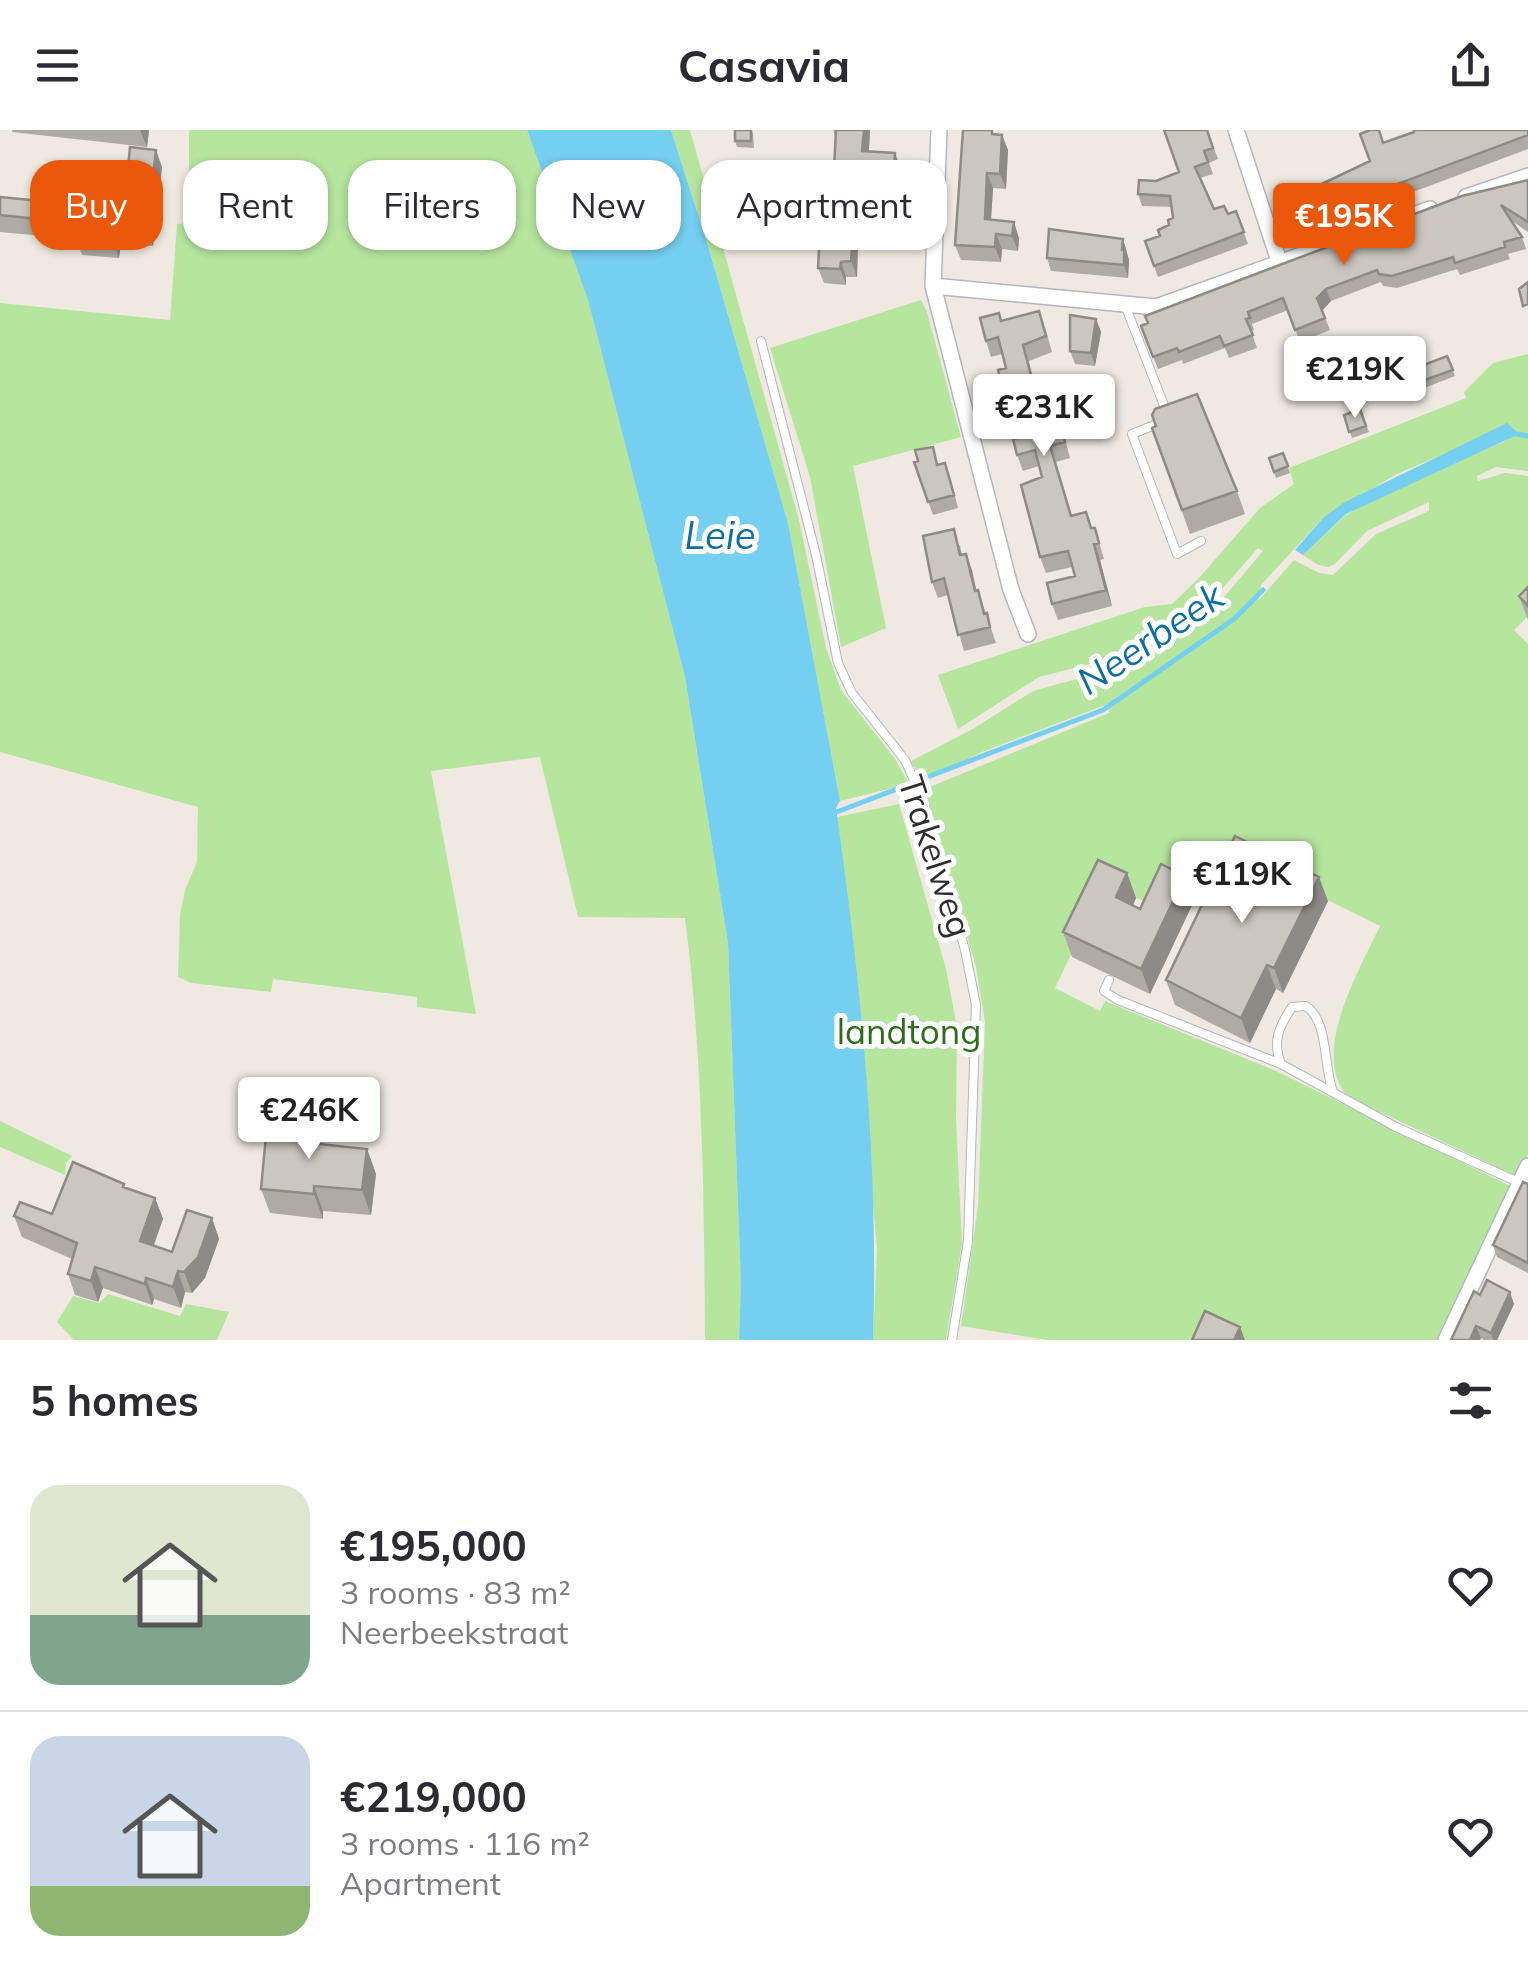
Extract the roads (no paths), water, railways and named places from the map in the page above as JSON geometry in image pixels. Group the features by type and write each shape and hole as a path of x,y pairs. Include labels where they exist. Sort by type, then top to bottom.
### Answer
{"street":[{"path":"940,130 934,286 1011,590 1028,634"},
{"path":"1236,130 1279,261"},
{"path":"1457,200 1528,176"},
{"path":"934,286 1156,307 1439,206"},
{"path":"1446,1340 1524,1185 1528,1166"}],"lane":[{"path":"1125,305 1169,419 1132,434 1177,554 1201,542"},
{"name":"Trakelweg","path":"762,341 816,556 838,663 852,693 905,760 924,803 976,1004 968,1241 952,1340"},
{"path":"1109,980 1104,991 1118,1000 1281,1064 1396,1127 1524,1185"},
{"path":"1281,1064 1276,1037 1282,1021 1292,1007 1306,1006 1320,1021 1326,1072 1333,1092"}],"water":[{"name":"Leie","path":"527,130 671,130 681,160 538,160"},
{"name":"Leie","path":"681,161 701,224 701,250 709,250 788,523 840,801 836,808 853,940 871,1140 873,1340 739,1340 741,1283 728,943 685,677 588,300 570,250 681,250"},
{"path":"1507,423 1519,434 1346,514 1303,555 1295,550 1323,518 1345,502"}],"waterway":[{"name":"Neerbeek","path":"1511,433 1528,436"},
{"name":"Neerbeek","path":"930,776 1103,710 1234,619 1263,590"},
{"name":"Neerbeek","path":"834,813 897,789"}],"park label":[{"name":"landtong","path":"909,1031"}]}
